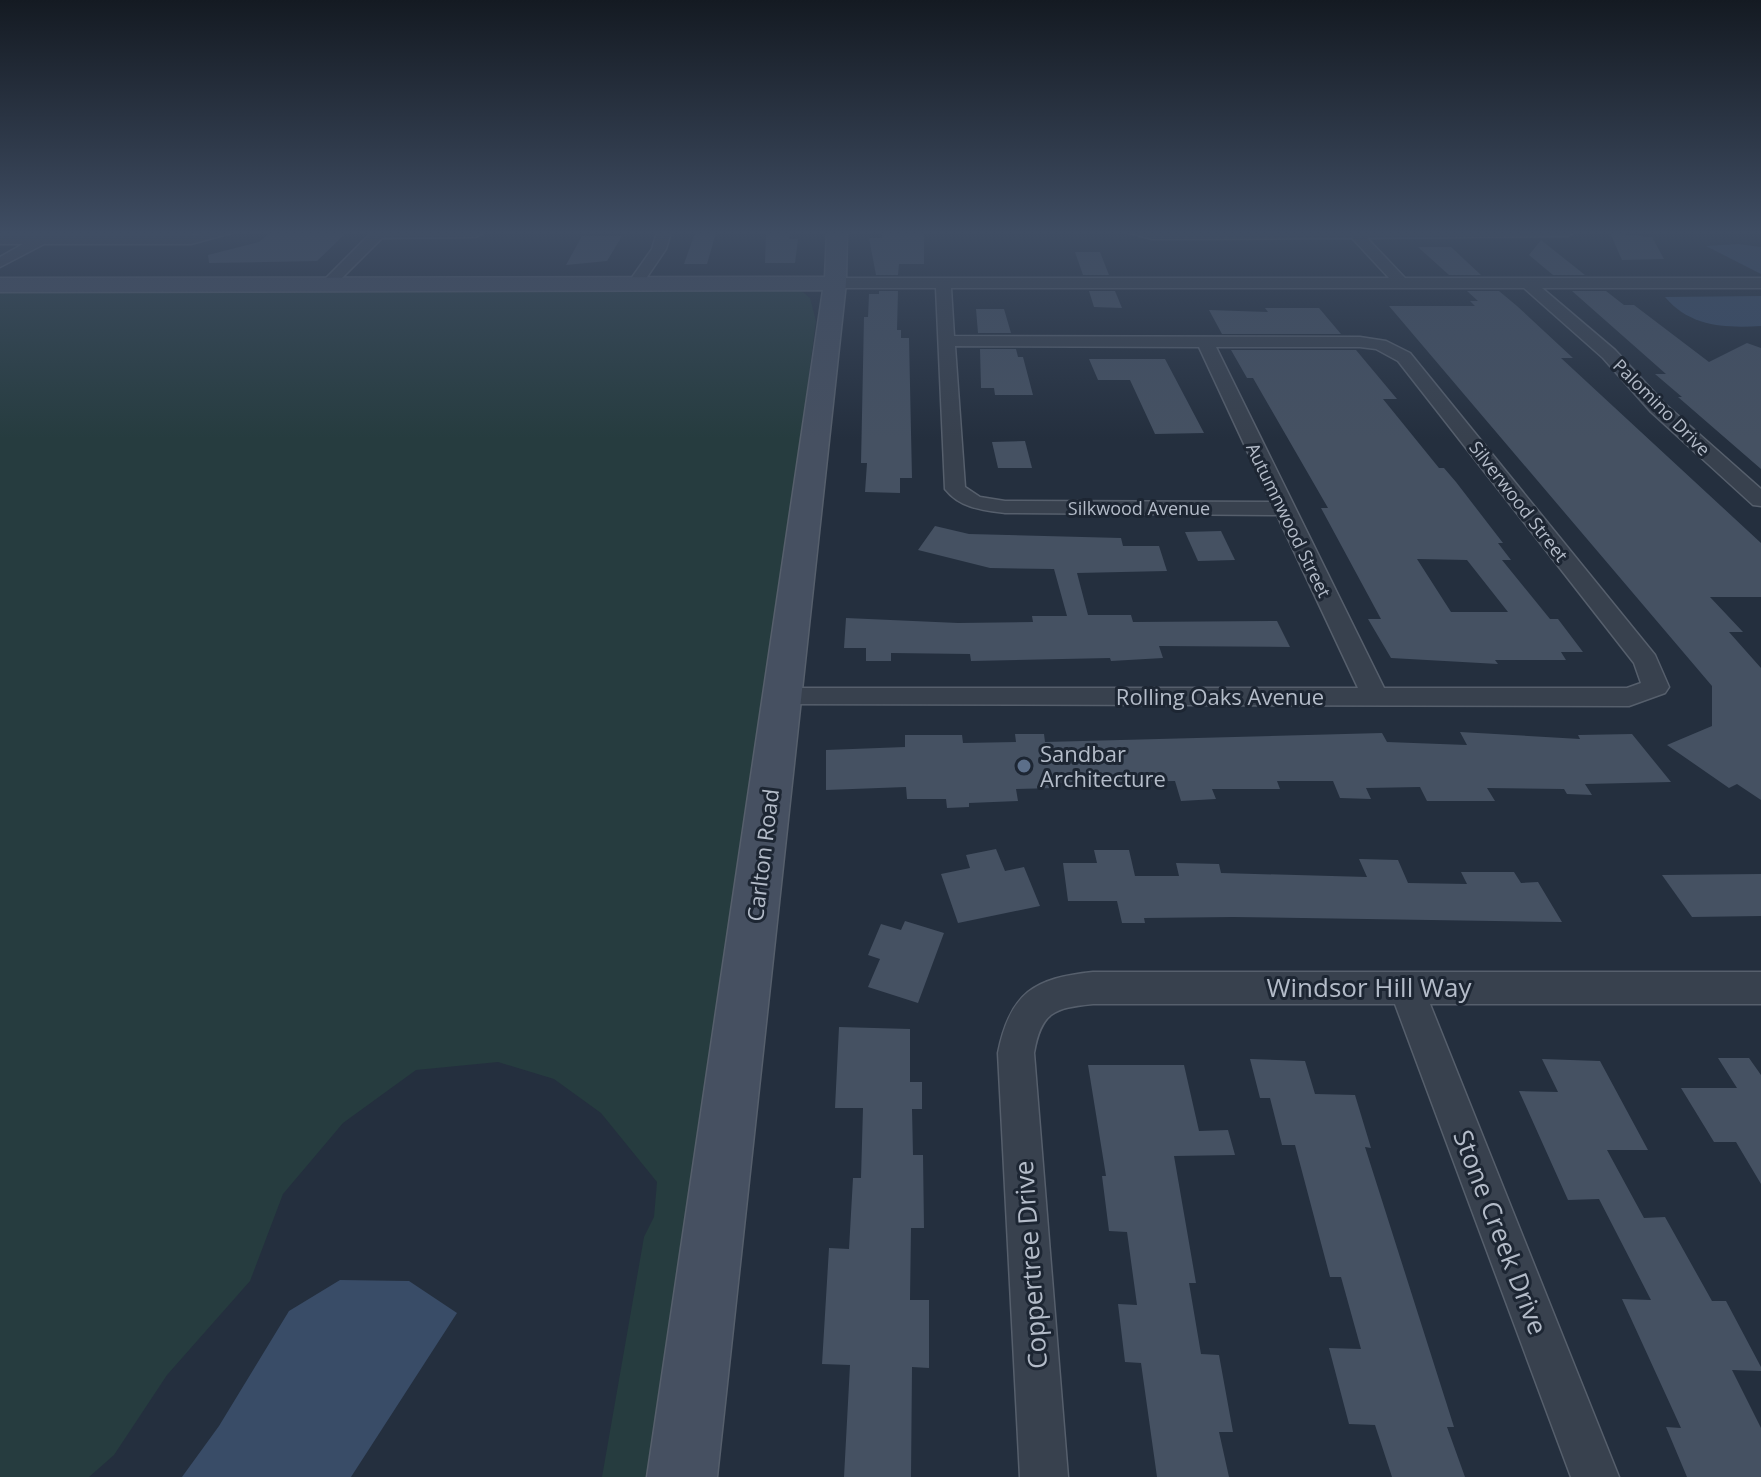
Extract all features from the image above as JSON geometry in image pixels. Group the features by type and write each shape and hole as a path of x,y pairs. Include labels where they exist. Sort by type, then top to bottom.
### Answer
{"street":[{"name":"Carlton Road","path":"682,1477 833,301"},
{"path":"945,301 948,341"},
{"name":"Palomino Drive","path":"1549,301 1605,350 1658,408 1761,500"},
{"name":"Silverwood Street","path":"948,341 1360,342 1380,345 1404,357 1646,661 1656,687"},
{"name":"Silkwood Avenue","path":"948,341 955,489 969,501 997,506 1282,509"},
{"name":"Autumnwood Street","path":"1205,342 1282,509 1375,696"},
{"name":"Rolling Oaks Avenue","path":"782,697 1629,697 1656,687"},
{"name":"Stone Creek Drive","path":"1406,987 1595,1477"},
{"name":"Windsor Hill Way","path":"1016,1053 1019,1031 1036,1002 1064,990 1761,988"},
{"name":"Coppertree Drive","path":"1016,1053 1044,1477"}],"green space":[{"path":"0,301 811,301 816,321 780,599 653,1477 602,1477 644,1237 654,1217 657,1182 601,1113 554,1079 498,1062 416,1070 343,1123 283,1194 250,1281 167,1375 114,1455 89,1477 0,1477"}],"water":[{"path":"1669,301 1761,301 1761,326 1709,324"},
{"path":"340,1280 409,1281 457,1313 351,1477 182,1477 219,1426 289,1311"}],"building":[{"path":"869,301 898,301 897,330 901,330 901,338 909,338 912,478 900,478 900,493 865,492 867,463 861,463 864,317 868,317"},
{"path":"1092,301 1119,301 1122,308 1094,307"},
{"path":"1470,301 1511,301 1517,306 1573,358 1561,358 1761,543 1761,597 1710,597 1743,632 1729,632 1761,668 1761,800 1737,784 1729,788 1667,745 1712,726 1712,686 1389,306 1475,306"},
{"path":"1583,301 1619,301 1624,305 1634,305 1709,362 1747,343 1761,348 1761,469 1655,374 1666,374"},
{"path":"1265,308 1319,308 1341,334 1222,334 1209,310 1268,312"},
{"path":"976,309 1004,309 1011,333 978,333"},
{"path":"980,349 1016,349 1018,357 1023,357 1033,395 995,395 994,388 981,388"},
{"path":"1231,350 1356,350 1397,399 1383,399 1439,468 1444,468 1456,482 1503,543 1498,543 1511,560 1502,560 1550,619 1558,619 1583,652 1561,652 1566,660 1495,660 1498,664 1391,658 1368,619 1381,619 1321,508 1328,508 1253,378 1247,378","holes":["1417,559 1467,560 1508,612 1451,612"]},
{"path":"1089,359 1165,359 1204,433 1155,434 1130,380 1098,380"},
{"path":"1025,441 1032,468 998,468 992,442"},
{"path":"935,526 969,534 1121,538 1123,546 1159,546 1167,571 1077,573 1088,615 1131,615 1133,622 1277,621 1290,647 1159,646 1163,658 1111,661 1110,658 971,661 970,654 891,653 891,661 866,661 866,648 844,648 846,618 958,623 1033,622 1032,616 1067,616 1054,569 990,568 918,550"},
{"path":"1221,531 1235,560 1198,561 1185,532"},
{"path":"1460,732 1580,739 1578,735 1632,734 1671,782 1585,784 1592,795 1567,794 1564,789 1487,788 1495,801 1427,801 1420,787 1366,788 1371,799 1340,798 1333,781 1277,781 1280,789 1212,789 1216,799 1181,801 1175,781 1054,783 1055,788 1016,789 1018,801 969,803 969,807 947,808 946,799 907,799 906,787 826,790 826,750 905,747 905,735 962,735 963,743 1016,742 1015,734 1044,734 1045,742 1382,733 1387,742 1467,745"},
{"path":"996,849 1005,871 1024,867 1040,906 958,923 941,874 970,868 966,855"},
{"path":"1094,850 1129,850 1135,876 1179,876 1176,863 1219,864 1221,873 1367,877 1359,859 1398,860 1408,883 1467,884 1461,872 1514,872 1521,883 1538,882 1562,922 1233,917 1144,918 1145,923 1122,923 1117,901 1068,901 1063,863 1097,863"},
{"path":"1761,874 1761,916 1692,917 1662,875"},
{"path":"905,921 944,933 918,1003 868,987 880,959 868,955 881,924 901,930"},
{"path":"839,1027 910,1029 910,1082 922,1082 922,1109 912,1109 913,1155 923,1155 924,1228 911,1228 910,1300 929,1300 929,1368 912,1367 911,1477 844,1477 850,1365 822,1364 829,1248 849,1249 853,1178 861,1178 863,1108 835,1108"},
{"path":"1718,1058 1749,1058 1761,1075 1761,1184 1736,1142 1714,1142 1681,1088 1737,1088"},
{"path":"1250,1059 1305,1061 1315,1094 1355,1095 1371,1148 1365,1147 1454,1427 1447,1427 1465,1477 1392,1477 1375,1425 1349,1424 1329,1348 1361,1349 1341,1277 1330,1277 1295,1145 1282,1145 1270,1098 1260,1098"},
{"path":"1542,1059 1600,1061 1648,1150 1607,1150 1644,1218 1665,1217 1712,1301 1726,1301 1761,1367 1761,1371 1732,1370 1761,1428 1761,1477 1687,1477 1666,1427 1681,1428 1622,1299 1651,1300 1599,1199 1568,1200 1519,1091 1558,1092"},
{"path":"1088,1065 1184,1065 1199,1131 1228,1130 1235,1155 1174,1156 1196,1283 1189,1283 1201,1354 1219,1355 1233,1432 1219,1432 1229,1477 1157,1477 1141,1363 1125,1362 1118,1304 1137,1305 1127,1232 1109,1231 1102,1176 1106,1176"}],"place":[{"name":"Sandbar Architecture","path":"1024,766"}]}
